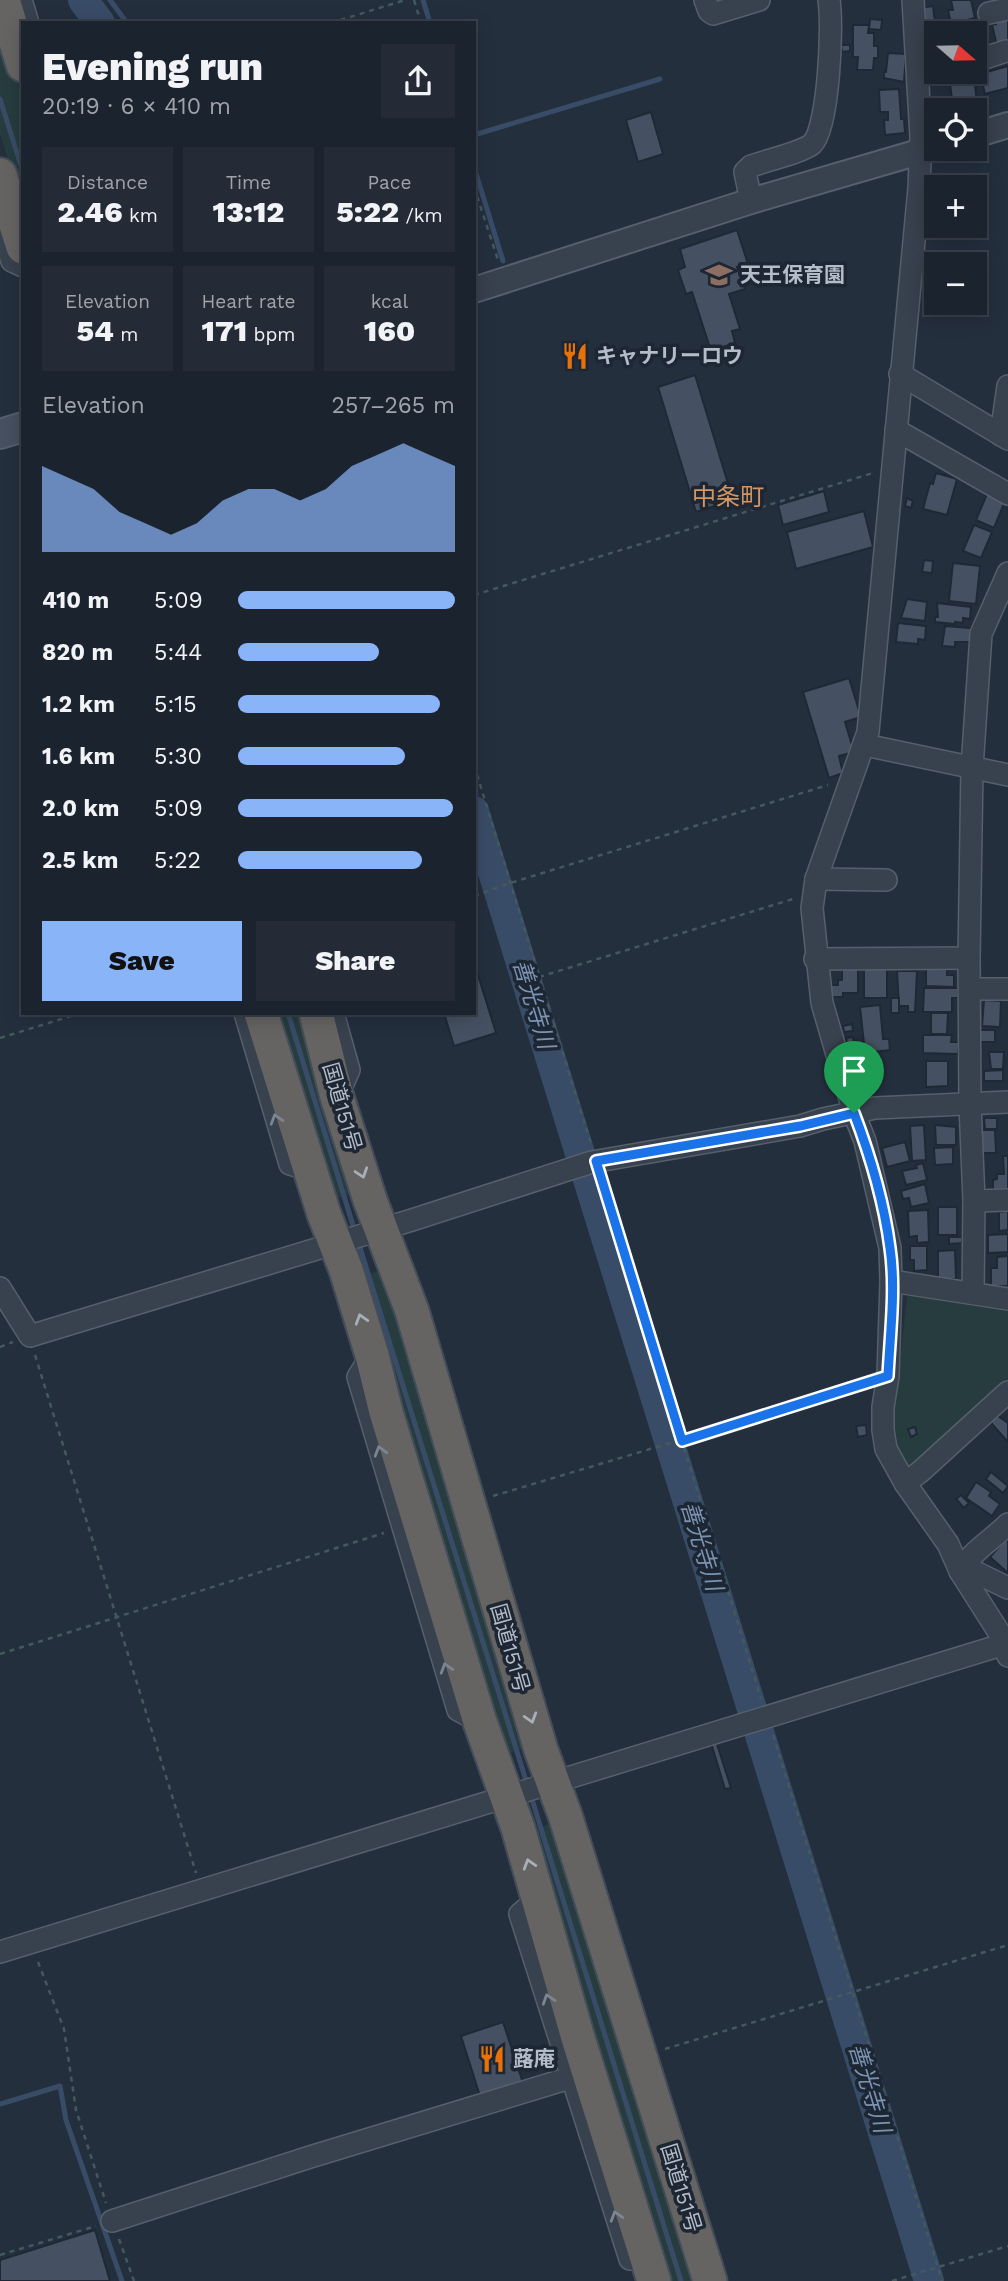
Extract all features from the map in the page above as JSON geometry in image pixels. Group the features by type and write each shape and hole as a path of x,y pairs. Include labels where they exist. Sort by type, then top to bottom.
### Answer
{"highway":[{"path":"3,0 21,58"},
{"path":"0,175 21,241"},
{"path":"262,1015 310,1170 346,1270 480,1722 540,1898 578,2038 654,2281"},
{"name":"国道151号","path":"316,1015 337,1097 412,1311 520,1683 710,2281"}],"main road":[{"path":"0,434 21,428"}],"street":[{"path":"21,0 27,21"},
{"path":"705,0 713,14 759,0"},
{"path":"751,201 745,172 751,166 810,146 819,136 830,54 832,20 829,0"},
{"path":"913,0 924,58"},
{"path":"987,57 1006,51"},
{"path":"924,72 919,82 924,119"},
{"path":"987,134 1006,132"},
{"path":"476,288 751,201 924,150"},
{"path":"0,1951 508,1798 759,1719 1007,1648 960,1571 948,1544 905,1483 886,1449 883,1407 888,1376 890,1248 865,1141 854,1113 822,1003 816,958 814,886 868,732 900,374 919,188 925,161"},
{"path":"0,224 12,261 21,266"},
{"path":"900,374 1005,437 1008,386"},
{"path":"896,430 1008,494"},
{"path":"973,1293 974,1201 968,958 972,768 981,634 1008,573"},
{"path":"865,745 1008,775"},
{"path":"814,886 886,880"},
{"path":"816,958 968,958"},
{"path":"970,989 1008,989"},
{"path":"246,1015 290,1164 310,1170"},
{"path":"334,1015 349,1070 337,1097"},
{"path":"0,1288 30,1336 589,1163 800,1126 875,1108 1008,1101"},
{"path":"974,1201 1008,1200"},
{"path":"891,1281 1008,1299"},
{"path":"412,1311 423,1309 531,1669 520,1683"},
{"path":"372,1355 358,1377 458,1710 480,1722"},
{"path":"905,1483 1008,1392"},
{"path":"960,1571 974,1552 1008,1524"},
{"path":"960,1571 971,1570 1008,1588"},
{"path":"577,1856 593,1859 725,2281"},
{"path":"540,1898 520,1914 637,2281"},
{"path":"104,2224 310,2157 573,2077"}],"path":[{"path":"337,21 405,0"},
{"path":"414,0 420,21"},
{"path":"476,193 504,280"},
{"path":"476,594 892,467"},
{"path":"476,772 539,977 589,1163 679,1441 759,1719 853,1993 936,2269 942,2281"},
{"path":"476,895 853,778"},
{"path":"539,977 814,886"},
{"path":"0,1038 75,1015"},
{"path":"30,1336 202,1890"},
{"path":"480,1499 888,1376"},
{"path":"0,1654 403,1527"},
{"path":"31,1942 64,2029 76,2110 104,2224 134,2281"},
{"path":"655,2052 1008,1945"},
{"path":"0,2255 104,2224"},
{"path":"892,2281 1008,2246"}],"green space":[{"path":"0,27 21,95 21,202 0,134"},
{"path":"273,1015 306,1015 352,1194 330,1200"},
{"path":"384,1269 527,1747 505,1755 362,1276"},
{"path":"912,1293 1008,1306 1008,1384 916,1467 907,1465 898,1448 893,1423 907,1297"},
{"path":"556,1822 698,2281 665,2281 532,1830"}],"building":[{"path":"951,0 971,0 975,18 950,21 948,10 953,10"},
{"path":"933,6 935,21 921,23 919,8"},
{"path":"1008,18 1008,43 997,46 992,25 996,24 995,21"},
{"path":"870,19 882,20 881,30 869,29"},
{"path":"853,25 869,25 868,33 874,33 878,58 874,58 873,70 857,70 858,57 853,57"},
{"path":"841,45 850,45 850,51 842,52"},
{"path":"888,53 906,54 904,82 884,78"},
{"path":"1008,66 1008,88 985,94 982,84 987,84 987,72"},
{"path":"950,84 975,84 976,98 952,98"},
{"path":"899,89 905,133 885,135 884,120 888,120 888,112 880,112 879,90"},
{"path":"651,112 663,154 638,162 626,120"},
{"path":"737,230 748,264 737,267 745,289 729,294 740,329 732,331 735,343 711,351 692,292 686,294 678,270 685,267 680,249"},
{"path":"695,375 733,500 696,512 658,387"},
{"path":"936,473 957,479 947,515 923,509 930,483 933,484"},
{"path":"824,491 829,512 783,525 778,505"},
{"path":"987,494 1005,501 994,528 976,520"},
{"path":"907,498 913,501 911,508 905,506"},
{"path":"864,511 873,547 796,569 787,532"},
{"path":"974,525 992,532 981,558 963,551"},
{"path":"924,560 933,561 932,573 922,572"},
{"path":"953,563 980,566 976,604 949,601"},
{"path":"907,599 927,602 925,621 901,618"},
{"path":"937,603 971,607 970,619 963,618 963,623 955,624 935,622 935,617 938,617"},
{"path":"898,623 926,626 925,640 918,639 918,644 896,642"},
{"path":"945,626 971,628 970,642 955,642 955,647 942,646"},
{"path":"849,678 861,717 845,722 854,752 839,756 843,773 829,778 803,692"},
{"path":"858,965 858,993 829,997 829,985 838,985 838,980 842,980 842,967"},
{"path":"864,967 887,967 887,998 864,998"},
{"path":"926,967 947,967 947,975 954,975 954,987 926,986"},
{"path":"476,968 496,1033 454,1046 445,1015 476,1015"},
{"path":"897,971 917,971 915,1012 908,1012 908,1006 899,1006"},
{"path":"924,988 958,988 958,998 952,998 952,1012 923,1012"},
{"path":"891,998 899,998 899,1013 891,1013"},
{"path":"984,1000 1001,1001 1000,1027 982,1026"},
{"path":"880,1005 883,1039 889,1039 890,1050 865,1053 860,1007"},
{"path":"931,1013 948,1013 947,1034 931,1034"},
{"path":"852,1024 853,1031 844,1032 843,1026"},
{"path":"980,1030 995,1030 995,1042 980,1042"},
{"path":"923,1035 952,1035 951,1042 959,1042 958,1054 923,1053"},
{"path":"853,1037 855,1048 848,1049 846,1038"},
{"path":"989,1052 1004,1052 1003,1069 991,1069"},
{"path":"926,1061 948,1061 948,1086 926,1087"},
{"path":"1003,1070 1003,1081 984,1081 984,1071"},
{"path":"984,1118 997,1118 997,1129 985,1129"},
{"path":"924,1125 926,1160 912,1161 910,1126"},
{"path":"935,1125 956,1127 956,1145 936,1145"},
{"path":"979,1130 995,1130 996,1153 980,1153"},
{"path":"905,1142 910,1161 887,1167 882,1148"},
{"path":"953,1147 953,1164 935,1165 934,1148"},
{"path":"1003,1156 1008,1156 1008,1189 993,1190 993,1180 997,1179 997,1174 1004,1174"},
{"path":"923,1163 927,1180 906,1185 902,1171 917,1168 916,1165"},
{"path":"925,1184 929,1203 911,1207 909,1198 903,1199 901,1191"},
{"path":"938,1207 957,1207 957,1235 938,1235"},
{"path":"928,1210 929,1242 917,1243 917,1236 909,1237 908,1211"},
{"path":"1008,1211 1008,1230 999,1231 999,1212"},
{"path":"1008,1234 1008,1252 988,1253 988,1235"},
{"path":"949,1237 962,1237 962,1243 949,1244"},
{"path":"910,1246 927,1246 927,1270 914,1271 914,1260 910,1260"},
{"path":"955,1250 956,1279 938,1279 938,1251"},
{"path":"1008,1256 1008,1286 991,1286 991,1268 997,1268 997,1257"},
{"path":"998,1416 1008,1423 1008,1442 992,1424 991,1421"},
{"path":"866,1425 867,1435 858,1437 856,1426"},
{"path":"915,1427 917,1434 911,1437 908,1429"},
{"path":"991,1472 1008,1486 1003,1493 986,1479"},
{"path":"976,1482 991,1492 989,1496 1000,1504 992,1516 966,1498"},
{"path":"961,1495 969,1503 964,1508 956,1499"},
{"path":"1008,1539 1008,1573 990,1557"},
{"path":"716,1741 731,1788 725,1789 711,1743"},
{"name":"蕗庵","path":"503,2022 523,2083 480,2096 461,2036"},
{"path":"95,2230 110,2281 0,2281 0,2260"}],"waterway":[{"name":"善光寺川","path":"83,0 99,21"},
{"path":"110,0 126,21"},
{"path":"423,0 429,21"},
{"path":"476,134 660,79"},
{"path":"0,99 21,166"},
{"path":"476,173 503,261"},
{"name":"善光寺川","path":"476,817 929,2281"},
{"path":"289,1015 355,1232"},
{"path":"358,1241 528,1787"},
{"path":"531,1796 681,2281"},
{"path":"0,2104 60,2086 66,2120 122,2281"}],"place":[{"name":"天王保育園","path":"719,275"},
{"name":"キャナリーロウ","path":"575,356"},
{"name":"蕗庵","path":"492,2059"}],"district":[{"name":"中条町","path":"728,497"}],"route":[{"path":"854,1113 865,1141 890,1248 888,1376 682,1441 596,1161 800,1126 854,1113"}]}
